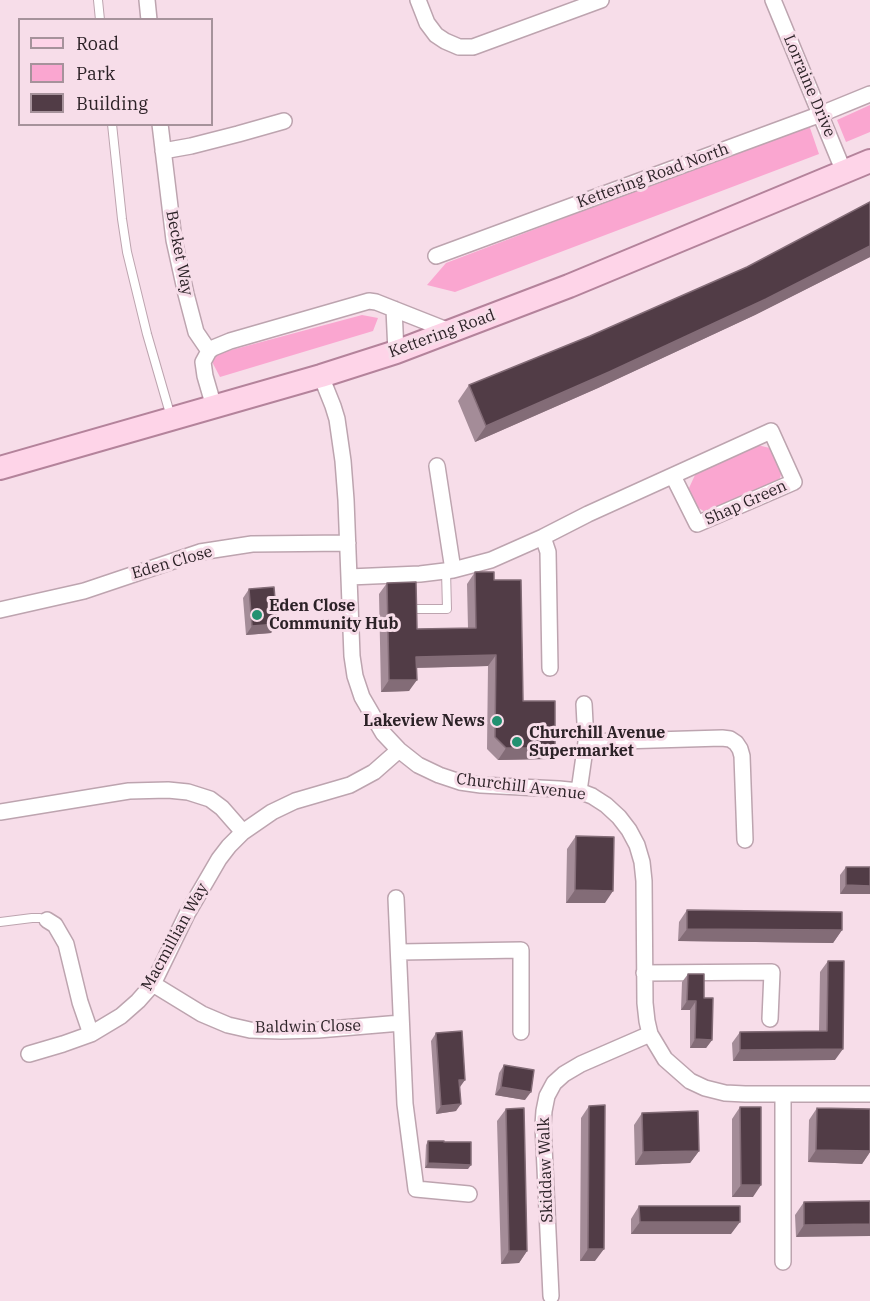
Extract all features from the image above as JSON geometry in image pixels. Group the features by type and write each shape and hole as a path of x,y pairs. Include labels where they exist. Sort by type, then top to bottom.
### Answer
{"main road":[{"name":"Kettering Road","path":"0,468 321,376 396,352 569,286 870,162"}],"street":[{"path":"147,0 149,18"},
{"path":"418,0 427,23 436,35 459,47 473,47 601,0"},
{"name":"Lorraine Drive","path":"772,0 844,172"},
{"name":"Kettering Road North","path":"436,256 870,94"},
{"path":"163,151 191,146 284,121"},
{"name":"Becket Way","path":"160,126 174,240 196,332 209,351"},
{"path":"214,407 203,362 209,351 230,341 363,302 376,302 452,332"},
{"path":"394,309 396,352"},
{"name":"Churchill Avenue","path":"321,376 333,406 340,436 346,500 352,656 355,676 362,697 383,734 418,765 439,775 460,782 481,785 579,791 592,796 620,817 637,845 642,862 645,1003 650,1034 665,1059 690,1081 725,1093 870,1094"},
{"name":"Shap Green","path":"349,577 420,574 490,560 771,431 794,482 697,524 673,476"},
{"path":"437,466 449,570"},
{"path":"543,537 548,552 550,668"},
{"name":"Eden Close","path":"0,610 84,591 200,552 252,544 348,543"},
{"path":"579,791 586,742 584,704"},
{"path":"586,742 730,739 740,749 743,762 745,840"},
{"name":"Macmillian Way","path":"29,1054 91,1034 121,1016 138,1001 153,984 187,914 219,859 243,832 272,812 295,801 350,784 374,772 399,750"},
{"path":"0,812 129,791 168,790 188,792 210,799 222,808 243,832"},
{"path":"396,898 405,1104 416,1188 469,1194"},
{"path":"47,920 55,925 66,944 80,1002 91,1034"},
{"path":"399,952 521,950 521,1032"},
{"path":"644,974 772,972 770,1019"},
{"name":"Baldwin Close","path":"153,984 202,1014 228,1025 250,1030 281,1032 401,1023"},
{"name":"Skiddaw Walk","path":"551,1296 543,1125 547,1096 554,1083 564,1074 581,1064 650,1034"},
{"path":"783,1095 783,1262"}],"lane":[{"path":"98,0 100,18"},
{"path":"112,126 122,219 128,252 147,334 172,418"},
{"path":"416,609 447,609 449,570"},
{"path":"0,922 32,918 47,920"}],"green space":[{"path":"870,105 870,132 846,142 837,120"},
{"path":"809,125 819,154 455,292 427,285 446,263"},
{"path":"362,315 378,318 373,331 220,377 209,356"},
{"path":"757,445 776,452 782,471 776,484 707,513 695,506 689,488 695,475"}],"building":[{"path":"870,202 870,246 766,299 486,426 469,385 590,336 747,267"},
{"path":"475,572 494,572 494,580 521,580 523,701 555,701 555,748 506,748 495,737 496,655 416,657 417,680 389,680 387,583 416,582 417,629 476,628"},
{"path":"274,587 277,624 252,626 249,589"},
{"path":"576,836 614,837 613,891 575,890"},
{"path":"846,867 870,867 870,886 846,885"},
{"path":"687,910 842,912 842,930 687,929"},
{"path":"828,961 844,961 843,1049 740,1050 740,1032 827,1031"},
{"path":"688,974 704,974 704,998 713,998 712,1040 695,1039 696,1001 687,1001"},
{"path":"462,1031 465,1080 459,1080 461,1104 441,1106 436,1033"},
{"path":"504,1065 534,1070 531,1092 501,1087"},
{"path":"605,1105 604,1249 588,1249 589,1106"},
{"path":"740,1107 761,1107 761,1185 741,1185"},
{"path":"524,1108 527,1251 509,1251 506,1109"},
{"path":"817,1108 870,1109 870,1151 816,1150"},
{"path":"698,1111 699,1151 643,1152 642,1113"},
{"path":"428,1141 471,1142 471,1165 428,1163"},
{"path":"870,1201 870,1224 804,1225 804,1202"},
{"path":"639,1206 740,1206 740,1222 640,1222"}],"place":[{"name":"Eden Close Community Hub","path":"257,615"},
{"name":"Lakeview News","path":"497,721"},
{"name":"Churchill Avenue Supermarket","path":"517,742"}]}
